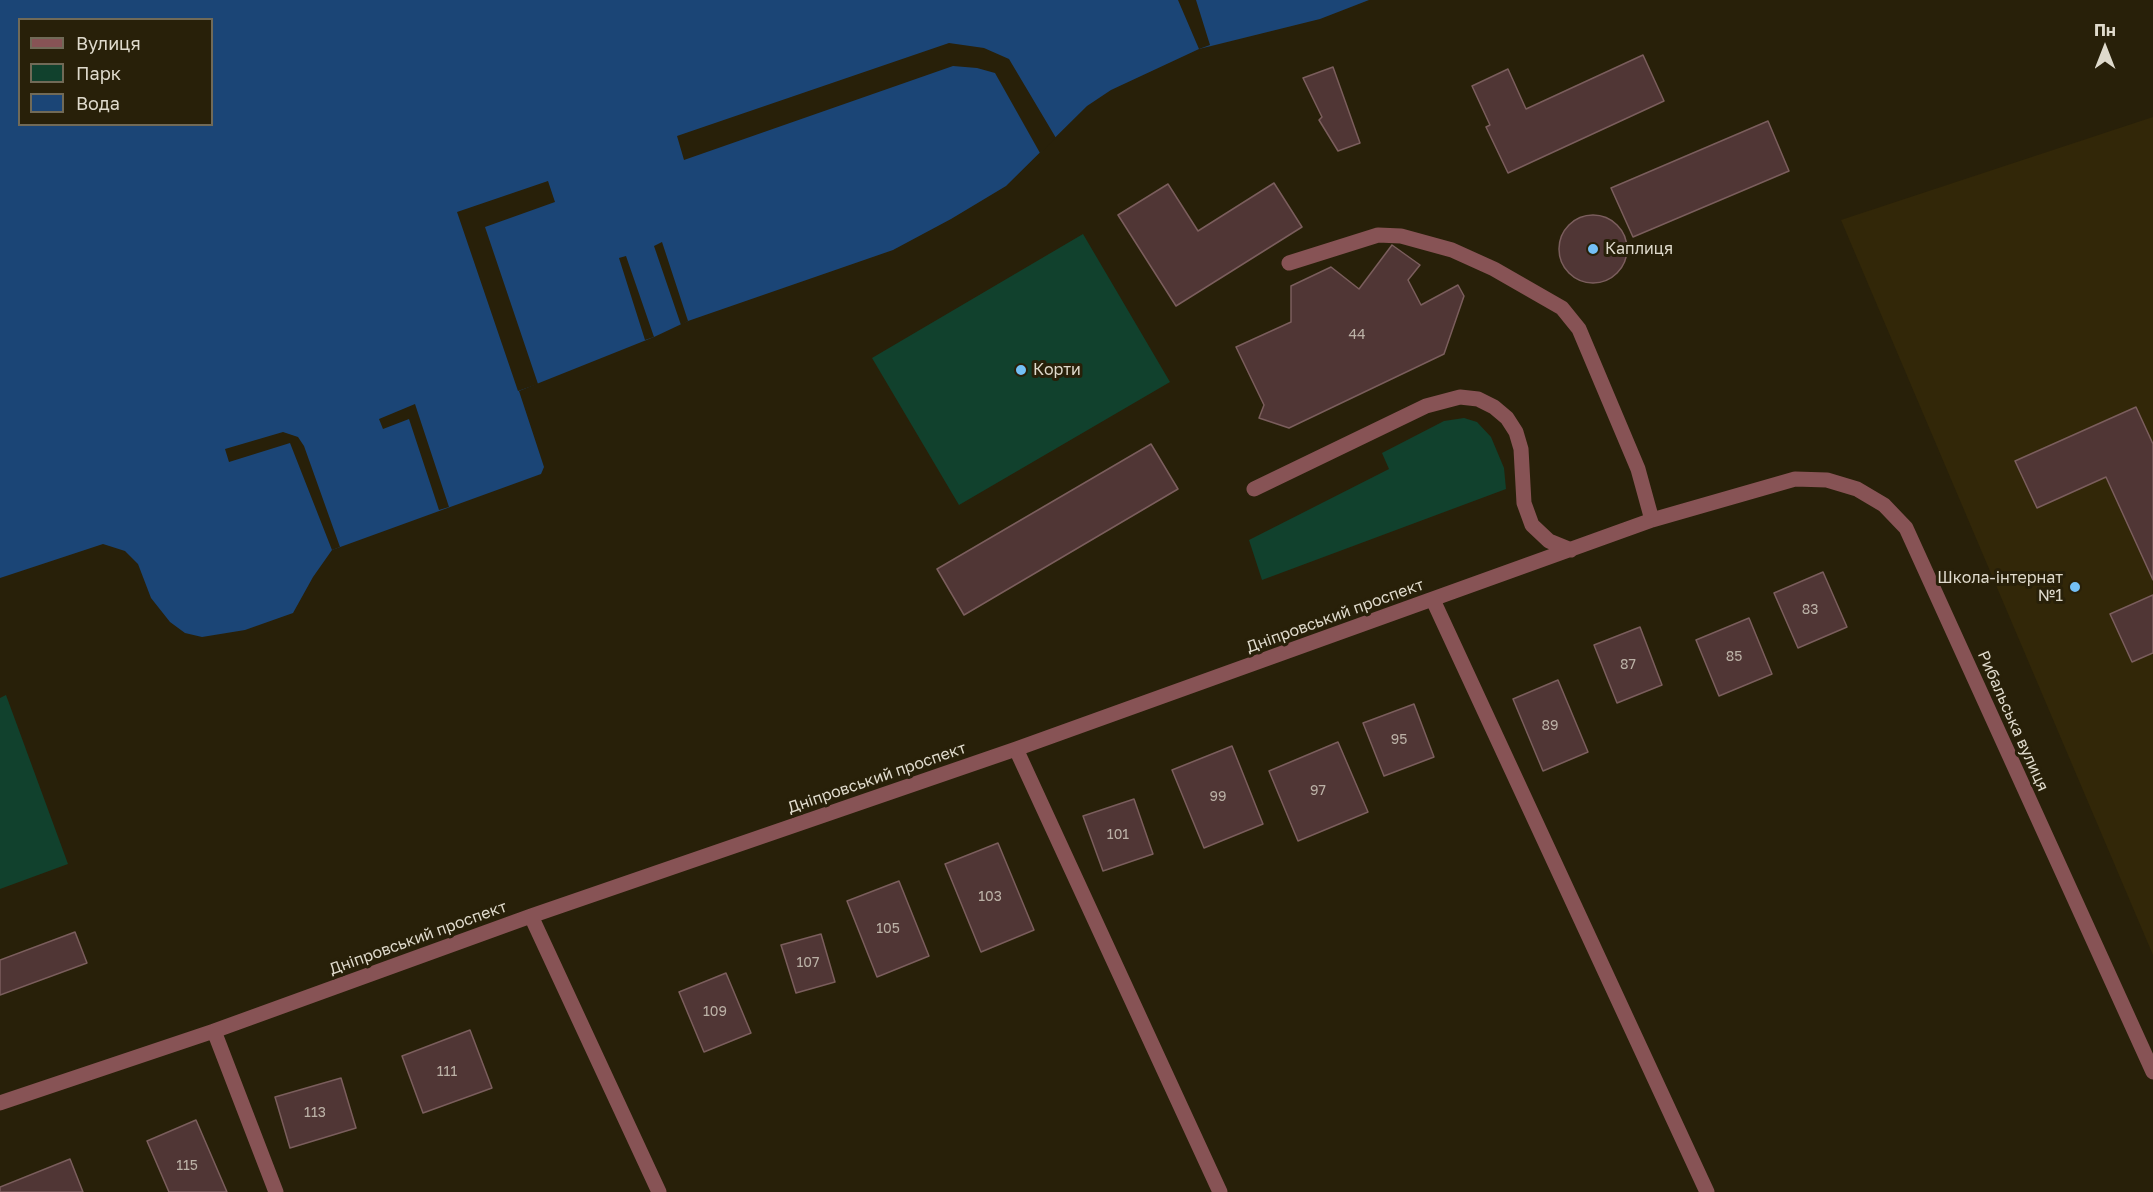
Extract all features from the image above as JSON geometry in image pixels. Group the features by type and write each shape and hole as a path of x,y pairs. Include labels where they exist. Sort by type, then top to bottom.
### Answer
{"street":[{"path":"1289,263 1378,235 1401,236 1452,250 1494,269 1562,308 1579,329 1584,340 1638,469 1652,520"},
{"path":"1254,489 1426,406 1460,397 1478,399 1494,407 1507,418 1516,432 1521,449 1524,503 1532,525 1549,541 1571,550"},
{"name":"Рибальська вулиця","path":"1765,486 1795,479 1827,480 1857,489 1884,505 1906,528 2153,1072"},
{"name":"Дніпровський проспект","path":"0,1103 214,1031 531,916 1016,749 1652,520 1765,486"},
{"path":"1433,600 1707,1192"},
{"path":"1016,749 1220,1192"},
{"path":"531,916 659,1192"},
{"path":"214,1031 276,1192"}],"shaded area":[{"name":"Школа-інтернат №1","path":"2153,117 2153,955 1841,220"}],"green space":[{"name":"Корти","path":"1083,234 1170,382 959,505 872,358"},
{"path":"1464,418 1477,422 1491,437 1504,468 1506,489 1262,580 1249,540 1389,469 1382,453 1444,421"},
{"path":"6,695 68,864 0,889 0,698"}],"water":[{"path":"0,0 1369,0 1320,19 1199,49 1111,90 1087,106 1006,186 893,250 688,321 519,391 544,467 541,474 332,550 313,577 293,613 245,630 202,637 185,633 170,622 151,598 138,564 125,551 103,544 0,578"}],"pier":[{"path":"1178,0 1196,0 1210,45 1199,49"},
{"path":"949,43 984,48 1009,59 1056,138 1040,153 995,73 977,68 953,66 684,160 677,136"},
{"path":"548,181 555,202 485,227 538,384 518,391 457,212"},
{"path":"662,242 688,321 681,325 654,246"},
{"path":"626,256 654,337 645,340 619,258"},
{"path":"415,404 449,507 439,510 409,419 383,429 379,419"},
{"path":"283,432 298,437 304,446 340,547 332,550 290,443 229,462 225,449"}],"building":[{"path":"1643,55 1664,101 1508,173 1486,127 1490,125 1472,86 1508,69 1526,109"},
{"path":"1333,67 1360,143 1338,151 1319,120 1322,117 1303,78"},
{"path":"1768,121 1789,171 1633,237 1611,188"},
{"path":"1274,183 1302,227 1176,306 1118,215 1168,184 1198,231"},
{"name":"Каплиця","path":"1586,215 1600,215 1612,220 1622,230 1627,249 1622,268 1612,278 1600,283 1586,283 1574,278 1564,268 1559,256 1559,242 1564,230 1574,220"},
{"path":"1392,245 1420,265 1408,280 1421,305 1458,285 1464,296 1444,354 1289,428 1259,418 1264,405 1236,347 1291,322 1291,286 1331,267 1359,289"},
{"path":"2136,407 2153,444 2153,580 2106,477 2037,508 2015,461"},
{"path":"1151,444 1178,489 964,615 937,569"},
{"path":"1823,572 1847,627 1798,648 1774,593"},
{"path":"2153,595 2153,653 2132,662 2110,614"},
{"path":"1749,618 1772,674 1719,696 1696,640"},
{"path":"1640,627 1662,685 1617,703 1594,645"},
{"path":"1558,680 1588,752 1543,771 1513,699"},
{"path":"1414,704 1434,757 1384,776 1363,723"},
{"path":"1338,742 1368,812 1298,841 1269,771"},
{"path":"1232,746 1263,824 1204,848 1172,770"},
{"path":"1134,799 1153,854 1103,871 1083,816"},
{"path":"998,843 1034,930 981,952 945,864"},
{"path":"899,881 929,956 877,977 847,901"},
{"path":"75,932 87,963 0,995 0,960"},
{"path":"821,934 835,982 796,993 781,945"},
{"path":"726,973 751,1033 704,1052 679,992"},
{"path":"470,1030 492,1088 423,1113 402,1056"},
{"path":"341,1078 356,1128 290,1148 275,1097"},
{"path":"196,1120 227,1192 169,1192 147,1141"},
{"path":"70,1159 83,1192 0,1192 0,1187"}],"place":[{"name":"Каплиця","path":"1593,249"},
{"name":"Корти","path":"1021,370"},
{"name":"Школа-інтернат №1","path":"2075,587"}]}
